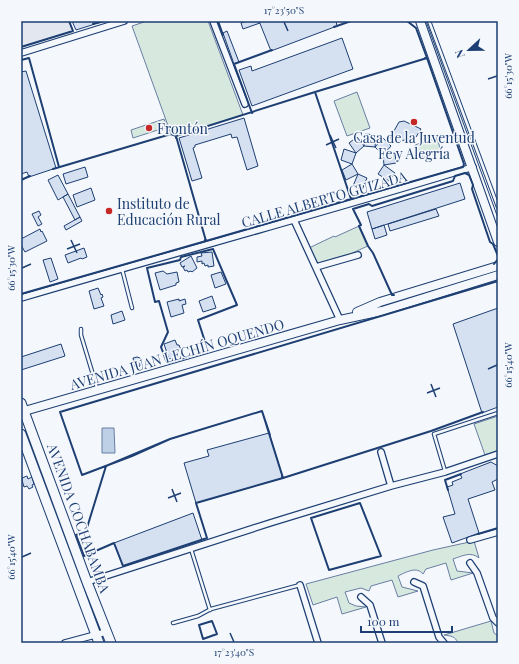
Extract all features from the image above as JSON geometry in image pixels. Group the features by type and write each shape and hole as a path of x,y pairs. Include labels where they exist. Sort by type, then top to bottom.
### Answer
{"main road":[{"name":"AVENIDA COCHABAMBA","path":"22,409 111,643"},
{"name":"AVENIDA COCHABAMBA","path":"21,434 97,639"},
{"path":"61,541 70,538"}],"street":[{"path":"21,53 124,21"},
{"path":"214,21 245,104"},
{"path":"420,21 473,167 495,220 498,242"},
{"name":"CALLE ALBERTO GUIZADA","path":"21,298 473,167"},
{"path":"294,220 340,320"},
{"path":"316,267 358,255"},
{"name":"AVENIDA JUAN LECHÍN OQUENDO","path":"340,320 380,302 498,266"},
{"name":"AVENIDA JUAN LECHÍN OQUENDO","path":"22,409 98,390 340,320 382,311 498,275"},
{"path":"381,452 391,486"},
{"path":"87,582 391,486 446,472 498,454"},
{"path":"470,540 498,532"},
{"path":"470,563 477,572 493,618 498,623"},
{"path":"414,582 424,586 439,637 444,643"},
{"path":"300,585 318,643"},
{"path":"361,597 370,605 382,643"},
{"path":"65,643 97,639 106,632"}],"lane":[{"path":"429,21 498,207"},
{"path":"122,268 132,308"},
{"path":"81,330 81,335 98,390"},
{"path":"446,472 434,434 498,413"},
{"path":"191,548 210,610"},
{"path":"173,623 198,616 210,610 300,585"}],"shaded area":[{"path":"21,21 69,21 73,31 21,47"},
{"path":"147,21 208,21 243,115 176,136 171,134 132,26"},
{"path":"357,92 370,128 347,136 334,101"},
{"name":"Frontón","path":"164,119 167,127 133,138 131,130"},
{"path":"437,138 441,151 419,158 415,145"},
{"path":"359,226 368,246 335,260 321,263 316,262 309,248"},
{"path":"498,416 498,451 485,455 474,424"},
{"path":"474,541 479,558 470,554 453,559 457,571 473,573 451,580 446,563 426,569 423,574 418,570 408,572 398,576 402,587 418,591 398,597 392,580 371,586 369,591 361,588 345,592 349,603 356,606 366,607 342,614 337,597 313,605 306,584 433,550"},
{"path":"491,621 494,633 498,636 498,642 458,643 451,636 444,635"}],"water":[{"path":"102,428 114,428 115,453 102,453"}],"building":[{"path":"72,21 94,21 95,24 76,30"},
{"path":"247,21 259,21 260,23 243,29 241,23"},
{"path":"259,21 336,21 337,26 271,51"},
{"path":"227,31 239,62 234,64 223,33"},
{"path":"342,38 353,69 252,106 239,70 251,66 252,71"},
{"path":"26,71 56,168 29,177 27,172 21,174 21,72"},
{"path":"244,118 258,166 247,170 237,137 232,138 231,134 195,145 193,148 202,178 192,181 179,138"},
{"path":"404,121 421,129 416,137 397,142 390,138 399,122"},
{"path":"365,134 376,135 375,147 364,146"},
{"path":"357,137 364,146 356,153 349,143"},
{"path":"383,138 391,146 383,155 375,147"},
{"path":"344,149 356,153 352,164 341,160"},
{"path":"395,153 396,163 384,165 383,155"},
{"path":"352,164 358,174 346,180 342,170"},
{"path":"384,165 395,173 389,181 378,174"},
{"path":"85,167 88,177 66,184 63,174"},
{"path":"358,174 367,178 362,190 353,186"},
{"path":"58,175 68,194 58,200 48,180"},
{"path":"460,183 465,199 372,229 367,212"},
{"path":"91,188 95,200 77,207 73,195"},
{"path":"68,194 80,217 75,220 63,197"},
{"path":"436,209 439,216 390,231 388,224"},
{"path":"39,211 41,215 38,217 42,224 38,226 32,214"},
{"path":"80,217 82,221 66,230 64,226"},
{"path":"384,225 387,235 375,239 372,229"},
{"path":"40,229 47,241 25,252 21,245 21,239"},
{"path":"84,248 87,257 68,263 65,255"},
{"path":"212,252 214,266 208,267 208,265 205,266 204,263 202,264 202,261 197,262 197,257 202,256 201,253"},
{"path":"191,256 197,268 192,272 188,272 187,270 185,271 183,267 185,266 182,267 180,263"},
{"path":"51,258 58,279 50,282 43,260"},
{"path":"163,271 167,274 177,272 179,282 176,283 176,285 160,290 155,273"},
{"path":"221,272 226,284 215,288 211,275"},
{"path":"98,288 103,297 101,298 104,306 94,309 89,291"},
{"path":"212,296 216,308 203,312 199,301"},
{"path":"179,299 179,301 185,299 186,304 182,305 184,313 171,317 167,302"},
{"path":"498,308 498,407 482,413 453,324"},
{"path":"122,311 125,320 113,324 111,315"},
{"path":"175,340 181,350 176,351 178,356 169,359 164,344"},
{"path":"61,344 65,356 21,370 21,357"},
{"path":"133,358 140,358 141,363 140,366 135,367"},
{"path":"269,433 283,478 196,503 184,463 209,456 207,450"},
{"path":"491,462 498,466 498,479 492,482 495,490 468,499 479,533 452,543 443,517 455,514 447,487 453,485 452,482 462,478 460,474"},
{"path":"27,476 28,479 32,477 34,484 32,485 33,487 29,489 27,486 24,487 22,480 22,478"},
{"path":"193,513 202,540 123,566 114,543"}],"tram line":[{"path":"426,21 498,218"}],"wall":[{"path":"21,47 73,31 69,21"},
{"path":"93,24 105,21"},
{"path":"218,21 223,35"},
{"path":"334,27 351,21"},
{"path":"407,21 416,28 427,58 425,58"},
{"path":"253,112 252,113 234,64 272,50"},
{"path":"21,60 29,58 59,167"},
{"path":"427,58 464,164 463,167 351,199 315,92 427,58"},
{"path":"315,92 351,199 206,241 176,136 315,92"},
{"path":"53,169 171,134 176,136 176,138"},
{"path":"394,295 392,295 373,253 368,246 359,226 361,225 353,209 369,204 372,206 453,181 455,176 465,173 469,175 473,185 472,189 490,242 493,244 498,256"},
{"path":"21,180 30,176"},
{"path":"21,294 206,241 205,240"},
{"path":"213,249 237,305 198,320 208,351 167,363 161,347 168,332 159,301 155,302 147,268 180,260 181,257 213,249"},
{"path":"494,264 498,259"},
{"path":"270,435 262,411 170,439 132,456 82,475 60,412 498,281"},
{"path":"262,411 283,478 196,503 207,538 123,566 114,543 84,556 76,535 86,531 106,466 170,439 262,411"},
{"path":"282,477 283,478 431,431 483,412"},
{"path":"448,490 445,480 461,474"},
{"path":"360,503 381,556 329,570 311,518 360,503"},
{"path":"478,534 498,528"},
{"path":"212,621 217,634 203,639 199,625 212,621"}],"place":[{"name":"Casa de la Juventud Fe y Alegría","path":"414,122"},
{"name":"Frontón","path":"149,128"},
{"name":"Instituto de Educación Rural","path":"109,211"}]}
